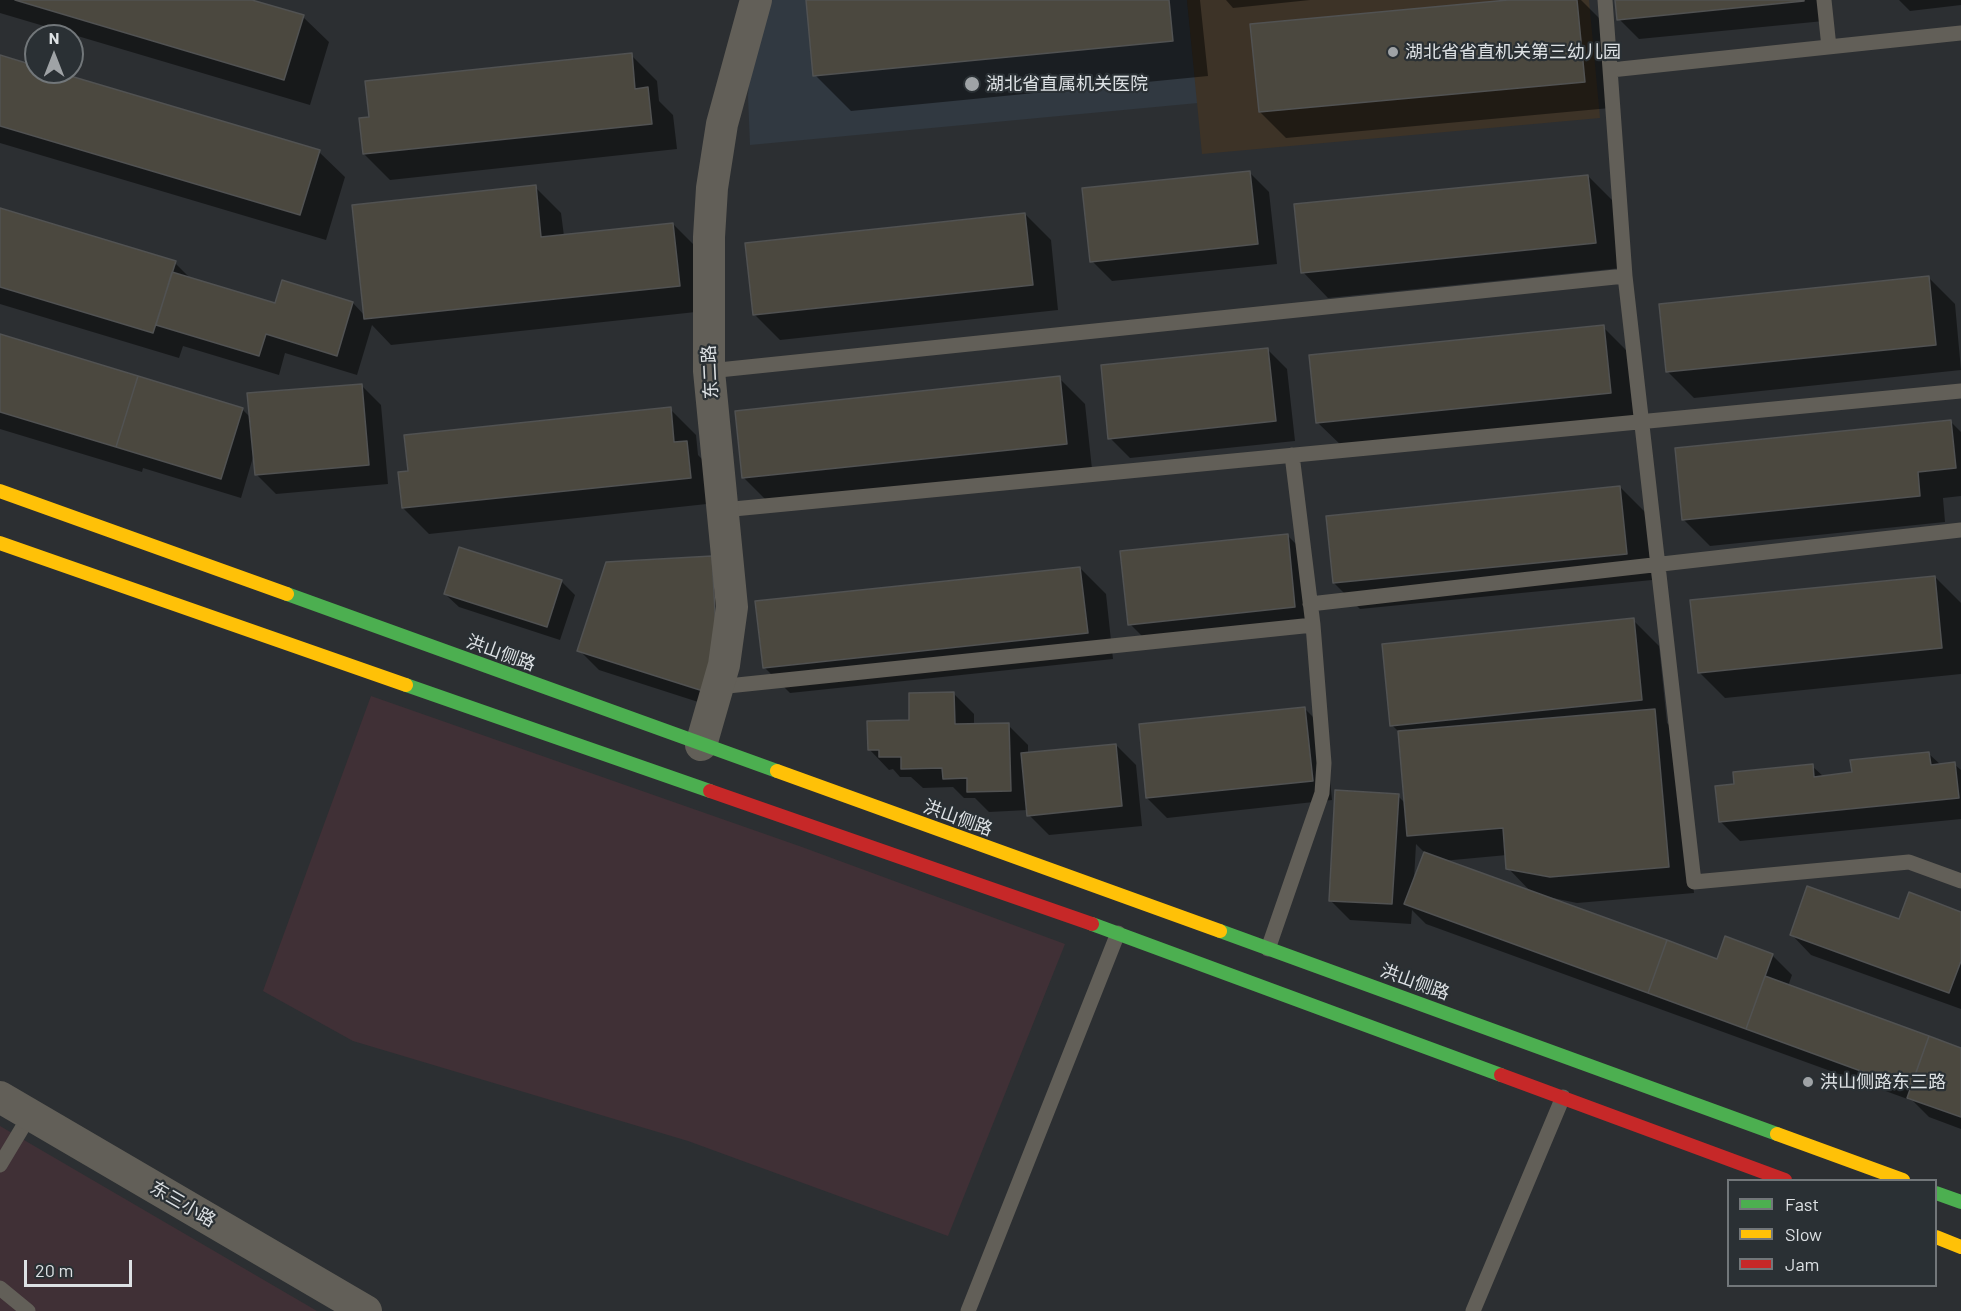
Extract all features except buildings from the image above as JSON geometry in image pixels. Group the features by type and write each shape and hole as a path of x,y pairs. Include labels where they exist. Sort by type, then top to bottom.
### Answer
{"main road":[{"name":"洪山侧路","path":"0,491 1594,1066 1900,1179"},
{"path":"0,543 1118,933 1782,1179"},
{"path":"1937,1193 1961,1202"},
{"path":"1937,1238 1961,1247"}],"street":[{"name":"东二路","path":"701,745 718,687 729,638 732,607 709,371 709,237 712,188 722,124 756,0"},
{"name":"东三小路","path":"0,1097 366,1311"}],"lane":[{"path":"1605,0 1625,276 1694,882 1909,862 1961,881"},
{"path":"1824,0 1829,47"},
{"path":"1611,70 1961,33"},
{"path":"709,371 1625,276"},
{"path":"723,510 1961,391"},
{"path":"1268,949 1322,794 1324,764 1313,626 1292,455"},
{"path":"1310,604 1961,530"},
{"path":"718,687 1313,626"},
{"path":"968,1311 1118,933"},
{"path":"1473,1311 1563,1097"},
{"path":"0,1165 30,1115"},
{"path":"0,1288 28,1311"}],"shaded area":[{"name":"湖北省直属机关医院","path":"768,0 1187,0 1198,103 750,145 748,96 750,72"},
{"name":"湖北省省直机关第三幼儿园","path":"1187,0 1589,0 1600,118 1202,154"},
{"path":"371,696 802,847 1065,944 948,1236 688,1141 353,1041 263,991"},
{"path":"0,1126 317,1311 0,1311"}],"traffic: fast":[{"path":"287,594 777,771"},
{"path":"406,685 710,791"},
{"path":"1092,924 1501,1075"},
{"path":"1220,931 1777,1134"},
{"path":"1937,1193 1961,1202"}],"traffic: slow":[{"path":"0,491 287,594"},
{"path":"0,543 406,685"},
{"path":"777,771 1220,931"},
{"path":"1777,1134 1900,1179"},
{"path":"1937,1237 1961,1247"}],"traffic: jam":[{"path":"710,791 1092,924"},
{"path":"1501,1075 1782,1179"}],"place":[{"name":"湖北省省直机关第三幼儿园","path":"1393,52"},
{"name":"湖北省直属机关医院","path":"972,84"},
{"name":"洪山侧路东三路","path":"1808,1082"}]}
